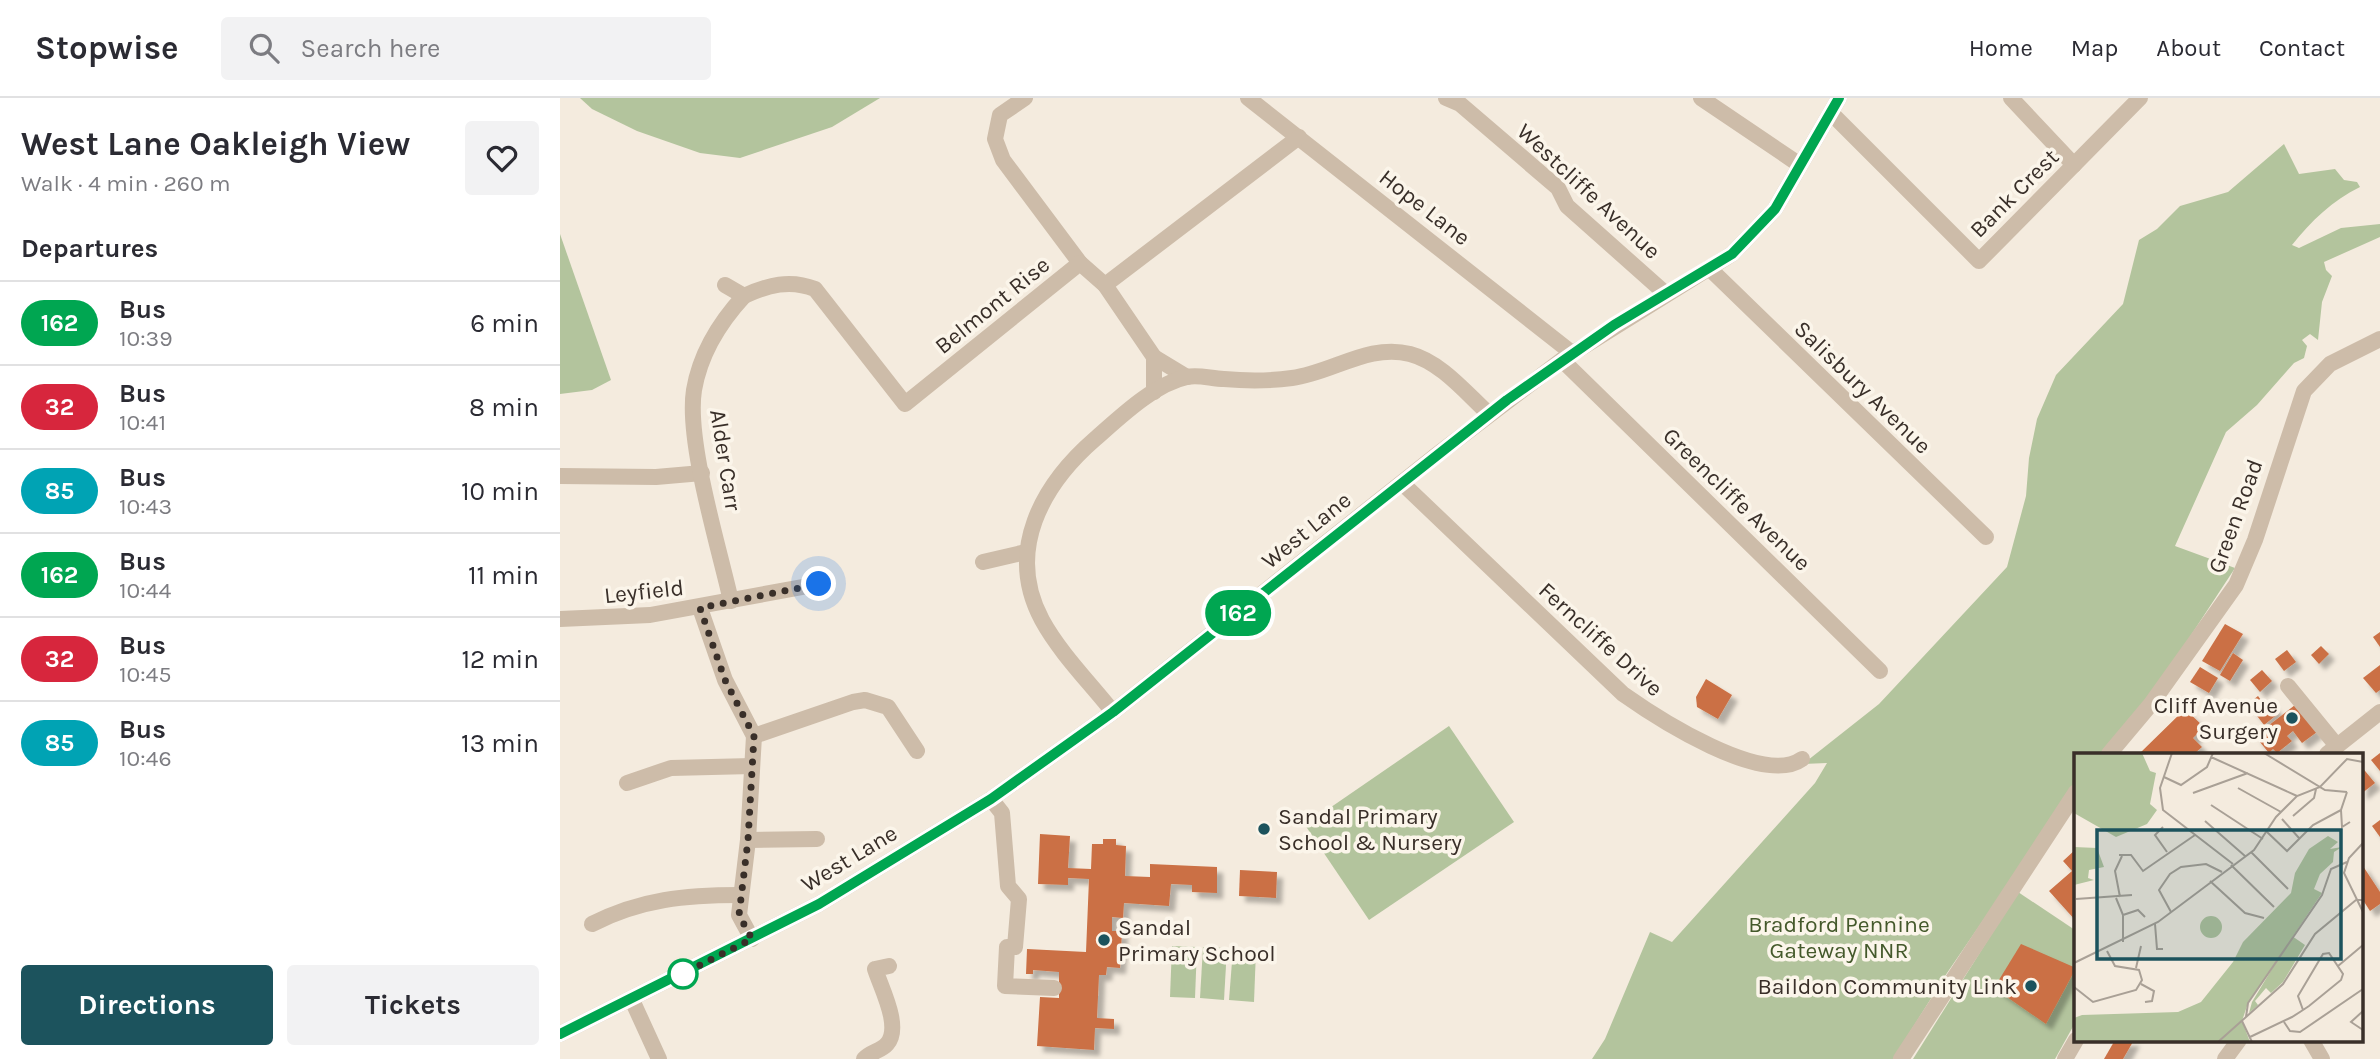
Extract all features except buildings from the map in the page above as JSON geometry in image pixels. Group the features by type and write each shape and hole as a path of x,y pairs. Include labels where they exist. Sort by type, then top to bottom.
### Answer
{"street":[{"path":"1025,98 1000,116 995,139 1003,160 1080,263"},
{"name":"Hope Lane","path":"1248,98 1567,357"},
{"name":"Westcliffe Avenue","path":"1447,98 1460,104 1558,188 1567,206 1666,294"},
{"path":"1701,98 1800,165"},
{"name":"West Lane","path":"560,1034 819,904 991,799 1113,712 1489,414 1567,357 1732,254 1775,209 1839,98"},
{"path":"2011,98 2074,165"},
{"name":"Bank Crest","path":"1831,113 1979,261 2140,98"},
{"path":"1105,285 1299,137"},
{"name":"Belmont Rise","path":"744,296 780,284 793,283 815,289 905,404 1080,263 1105,285 1154,356"},
{"name":"Salisbury Avenue","path":"1709,268 1986,537"},
{"path":"725,285 744,296"},
{"name":"Alder Carr","path":"731,601 702,473 694,419 694,390 710,344 744,296"},
{"name":"Green Road","path":"2110,753 2151,704 2236,585 2255,540 2304,391 2330,364 2380,339"},
{"path":"1113,712 1042,620 1028,579 1026,552 1038,509 1064,469 1105,430 1154,392 1186,377 1286,379 1317,374 1373,352 1391,351 1409,354 1433,365 1489,414"},
{"path":"1154,356 1186,377"},
{"path":"1154,356 1154,392"},
{"name":"Greencliffe Avenue","path":"1567,357 1880,671"},
{"path":"560,476 656,477 702,473"},
{"name":"Ferncliffe Drive","path":"1402,483 1623,694 1660,721 1688,736 1747,760 1783,766 1802,759"},
{"path":"983,562 1026,552"},
{"name":"Leyfield","path":"560,619 650,615 700,608 819,584"},
{"path":"700,608 725,680 754,736 748,840 739,915 752,939"},
{"path":"2288,686 2332,750 2380,712"},
{"path":"754,736 865,700 888,707 917,751"},
{"path":"627,783 671,768 752,766"},
{"path":"1901,1059 2074,795"},
{"path":"991,799 1002,813 1008,886 1019,899 1015,947 1007,947 1005,986 1054,988"},
{"path":"748,840 817,839"},
{"path":"592,923 617,911 664,898 740,895"},
{"path":"864,1059 885,1047 892,1037 893,1026 875,969 889,966"},
{"path":"632,1000 659,1059"},
{"path":"2064,1059 2075,1042"},
{"path":"2225,1059 2238,1042"},
{"path":"2312,1042 2322,1059"}],"green space":[{"path":"580,98 880,98 832,127 740,158 700,153 637,131 592,109"},
{"name":"Bradford Pennine Gateway NNR","path":"2284,144 2299,174 2335,169 2344,180 2357,182 2360,187 2323,212 2292,245 2299,248 2341,228 2380,224 2380,237 2324,262 2326,270 2332,276 2322,302 2318,340 2310,334 2302,340 2307,346 2304,358 2294,363 2257,405 2226,432 2175,546 2235,568 2159,684 2101,753 2074,753 2074,787 1947,973 1893,1059 1592,1059 1605,1039 1650,932 1672,942 1815,783 1827,763 1803,764 1879,704 2007,567 2026,496 2029,458 2037,419 2056,375 2123,304 2139,240 2157,229 2180,206 2228,192"},
{"path":"560,234 611,380 592,390 560,394"},
{"path":"1449,726 1514,822 1369,920 1305,825"},
{"path":"2018,892 2074,929 2074,1025 2055,1059 1913,1059"},
{"path":"1172,946 1197,947 1195,998 1170,997"},
{"path":"1203,947 1227,948 1224,1000 1200,998"},
{"path":"1233,949 1256,950 1254,1002 1229,1000"}],"bus line":[{"name":"162","path":"560,1034 819,904 991,799 1113,712 1507,400 1614,325 1732,254 1775,209 1839,98"}],"place":[{"name":"Cliff Avenue Surgery","path":"2292,718"},
{"name":"Sandal Primary School & Nursery","path":"1264,829"},
{"name":"Sandal Primary School","path":"1104,940"},
{"name":"Baildon Community Link","path":"2031,986"}],"route":[{"path":"683,974 680,975 752,939 739,915 748,840 754,736 725,680 700,608 819,584"}]}
